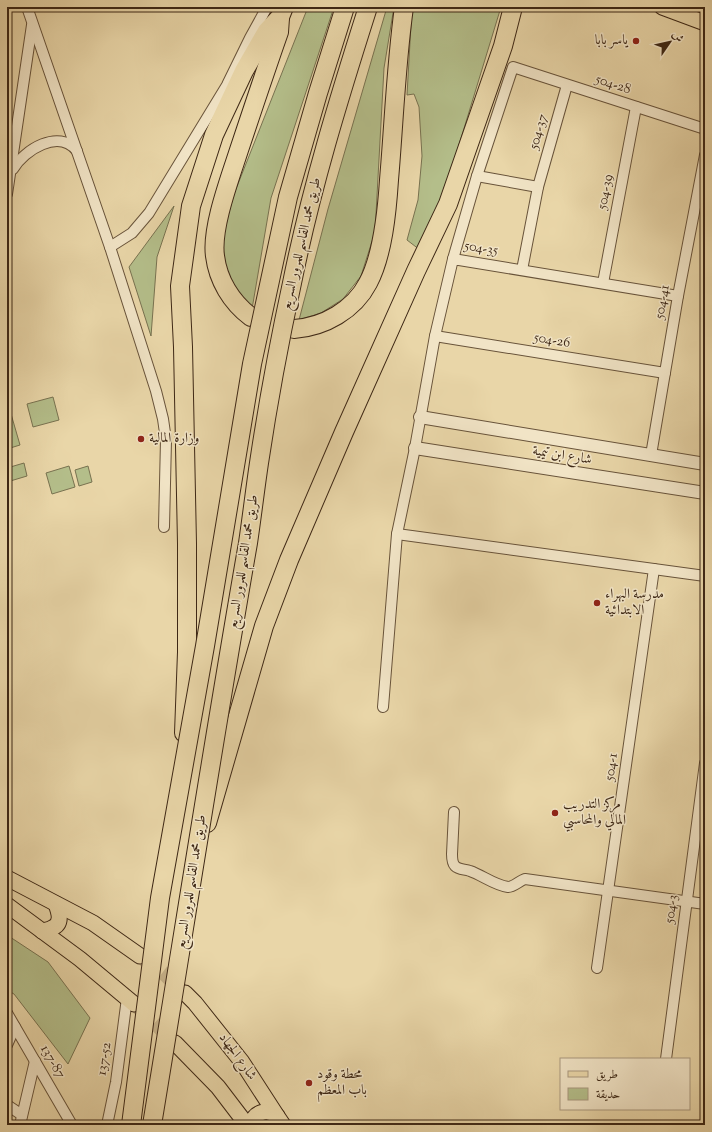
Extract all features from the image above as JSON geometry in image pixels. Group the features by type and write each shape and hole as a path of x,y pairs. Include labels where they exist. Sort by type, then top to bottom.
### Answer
{"highway":[{"name":"طريق محمد القاسم للمرور السريع","path":"130,1125 160,898 204,653 252,364 288,197 345,7"},
{"name":"طريق محمد القاسم للمرور السريع","path":"152,1125 275,368 292,281 311,198 335,108 368,7"},
{"path":"294,329 303,329 325,323 337,316 359,298 369,283 378,258 387,208 398,44 404,7"},
{"path":"196,860 264,626 289,560 344,432 416,271 448,204 503,46 513,7"},
{"path":"503,46 522,7"},
{"path":"183,770 187,652 187,582 183,347 180,286 191,206 214,135 277,10"},
{"path":"251,316 244,312 228,294 219,276 214,255 215,232 226,190 278,32 277,10"}],"main road":[{"path":"662,7 705,23"},
{"path":"7,878 93,924 140,956"},
{"path":"7,904 80,959 131,1001"},
{"path":"42,931 56,926 59,922 60,917 56,904"},
{"name":"شارع الجهاد","path":"185,993 195,1003 242,1062 280,1121"},
{"path":"175,1043 218,1087 247,1125"},
{"path":"251,1125 256,1115 263,1112 270,1112 280,1121"}],"street":[{"path":"27,7 110,247 156,391 163,419 166,440 164,527"},
{"path":"110,247 132,233 149,212 227,85 250,38 277,10"},
{"path":"7,194 32,23"},
{"name":"504-28","path":"477,176 513,67 705,129"},
{"name":"504-37","path":"522,270 538,187 567,85"},
{"name":"504-39","path":"603,283 636,107"},
{"path":"11,173 19,160 26,153 42,144 65,141 72,144 77,151"},
{"name":"504-41","path":"651,455 664,373 705,155"},
{"path":"453,258 477,176 538,187"},
{"name":"504-35","path":"383,706 397,534 415,448 435,336 453,258 678,296"},
{"name":"504-26","path":"435,336 664,373"},
{"name":"شارع ابن تيمية","path":"420,417 705,464"},
{"name":"شارع ابن تيمية","path":"415,448 705,493"},
{"path":"397,534 705,576"},
{"name":"504-1","path":"597,968 654,569"},
{"name":"504-3","path":"666,1058 705,763"},
{"path":"454,812 452,860 455,866 491,881 508,887 524,879 705,904"},
{"name":"137-52","path":"107,1125 131,1001"},
{"name":"137-87","path":"7,1013 72,1125"},
{"path":"7,1045 15,1027"},
{"path":"21,1120 35,1061"},
{"path":"7,1105 21,1120"}],"green space":[{"path":"308,7 334,7 271,198 252,309 237,291 225,267 222,238 234,194"},
{"path":"387,7 394,7 384,68 375,232 361,276 343,299 321,313 299,320 328,209"},
{"path":"412,7 501,7 444,194 420,250 407,240 418,200 422,156 419,107 414,94 407,95"},
{"path":"174,206 157,257 151,336 129,267"},
{"path":"53,397 59,420 33,427 27,404"},
{"path":"9,407 20,445 7,449 7,408"},
{"path":"24,463 27,476 7,482 7,468"},
{"path":"69,466 75,487 52,494 46,473"},
{"path":"88,466 92,482 79,486 75,470"},
{"path":"7,935 48,962 90,1018 68,1064 14,994 7,990"}],"tunnel":[{"path":"144,959 166,975 181,990"},
{"path":"138,1007 173,1040"}],"place":[{"name":"ياسر بابا","path":"636,41"},
{"name":"وزارة المالية","path":"141,439"},
{"name":"مدرسة البهراء الابتدائية","path":"597,603"},
{"name":"مركز التدريب المالي والمحاسبي","path":"555,813"},
{"name":"محطة وقود باب المعظم","path":"309,1083"}]}
